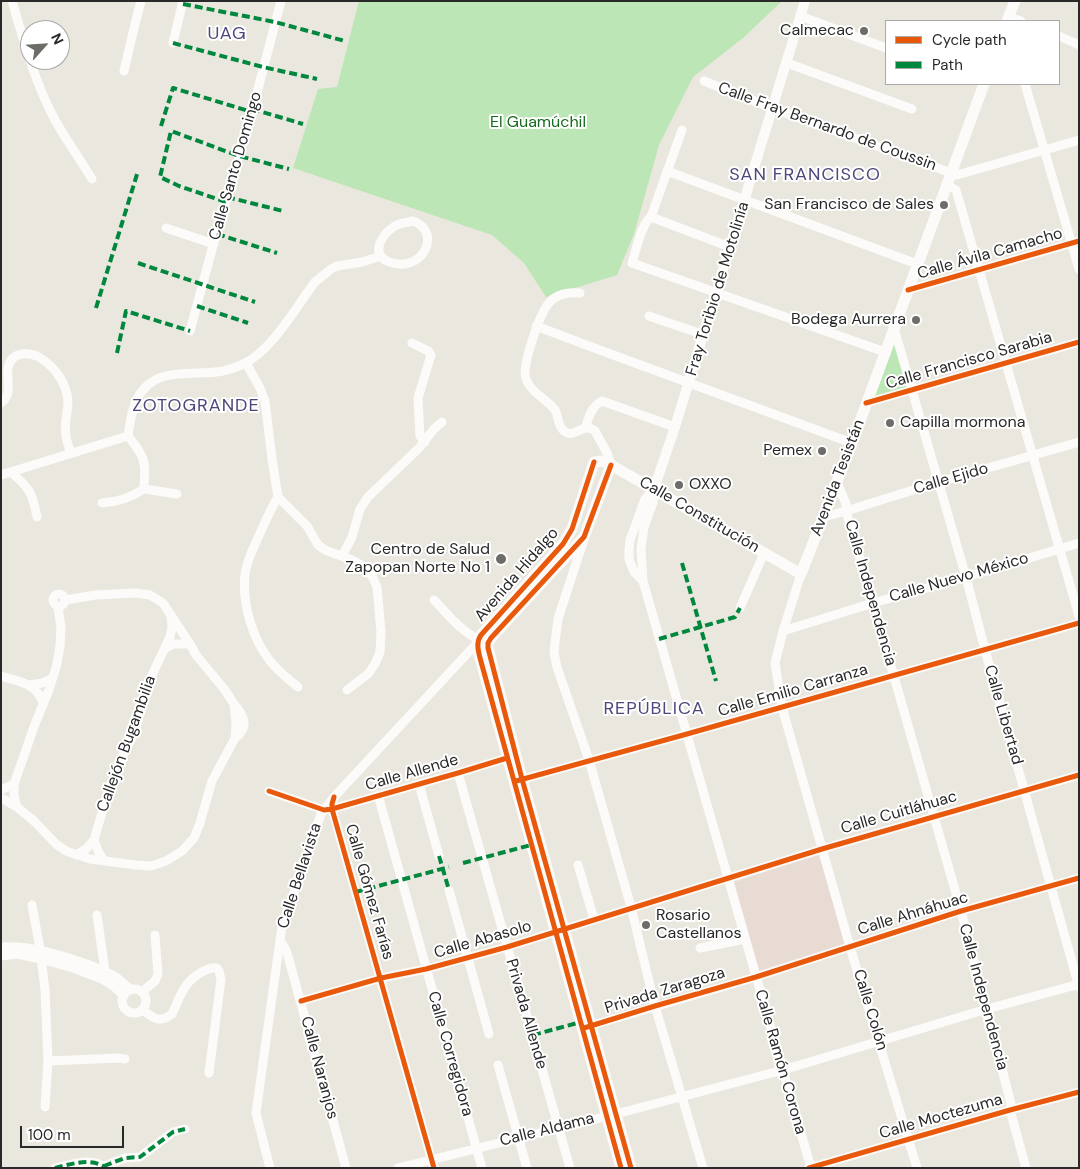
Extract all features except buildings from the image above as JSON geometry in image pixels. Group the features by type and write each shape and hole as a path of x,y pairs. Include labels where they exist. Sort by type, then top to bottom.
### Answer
{"main road":[{"path":"1008,19 1015,1"},
{"name":"Avenida Tesistán","path":"801,574 852,443 984,85"},
{"name":"Calle Constitución","path":"594,462 603,461 611,465 801,574"},
{"name":"Avenida Hidalgo","path":"594,462 572,529 563,544 481,634 478,640 480,658 493,690 611,1115 621,1168"},
{"name":"Avenida Hidalgo","path":"518,780 507,758 493,690 488,648 490,638 584,537 611,465"},
{"name":"Avenida Hidalgo","path":"611,1115 631,1168"}],"street":[{"path":"12,1 32,66 43,94 56,121 92,179"},
{"path":"124,71 141,1"},
{"name":"Calle Santo Domingo","path":"190,331 281,1"},
{"name":"Fray Toribio de Motolinía","path":"654,490 704,335 805,1"},
{"path":"172,43 183,2"},
{"path":"800,16 885,48"},
{"path":"1060,36 1079,45"},
{"path":"787,63 912,109"},
{"name":"Calle Fray Bernardo de Coussin","path":"704,81 950,173"},
{"path":"1025,85 1075,242 1079,269"},
{"path":"682,130 650,217 642,231 632,263 885,352"},
{"path":"950,173 962,174 1079,140"},
{"path":"667,171 917,264"},
{"path":"946,184 956,190 1079,616"},
{"path":"650,217 730,247"},
{"path":"413,221 420,224 426,230 428,237 424,250 415,261 400,265 385,260 380,256 379,245 382,238 393,227 401,223 413,221"},
{"path":"166,228 214,244"},
{"name":"Calle Ávila Camacho","path":"908,290 1075,242"},
{"path":"144,489 143,459 128,436 136,399 142,390 158,378 174,374 222,371 246,363 259,354 278,334 322,275 342,264 362,262 380,256"},
{"path":"580,293 562,293 549,302 536,326 524,370 526,378 536,393 554,409 562,430 572,434 586,428 592,429 600,438 611,465"},
{"path":"649,316 704,335"},
{"path":"536,326 852,443"},
{"name":"Calle Libertad","path":"894,328 966,577 1078,985"},
{"name":"Calle Francisco Sarabia","path":"866,403 1079,342"},
{"path":"412,343 431,355 418,398 420,436 425,442"},
{"path":"1,402 6,399 8,393 6,371 9,363 15,356 24,353 35,355 45,361 54,369 66,390 68,402 65,428 71,453"},
{"path":"246,363 265,401 278,497 307,526 318,545 325,550 364,566 377,587 382,632 380,652 368,674 347,690"},
{"path":"586,428 593,408 602,401 675,426"},
{"path":"342,556 352,538 360,509 368,496 425,442 442,422"},
{"path":"1,475 128,436"},
{"path":"594,462 601,442"},
{"name":"Calle Ejido","path":"824,517 1079,442"},
{"path":"11,472 31,492 37,517"},
{"name":"Calle Independencia","path":"837,482 846,504 846,512 961,912 1026,1168"},
{"path":"102,503 124,500 144,489 176,494"},
{"name":"Calle Ramón Corona","path":"654,490 653,503 644,527 641,549 642,581 810,1168"},
{"path":"278,497 272,506 248,560 245,574 245,594 249,616 258,640 270,660 298,687"},
{"path":"584,537 558,619 554,653 557,667 589,760 631,908 655,1006 703,1168"},
{"name":"Calle Nuevo México","path":"783,631 1079,543"},
{"path":"740,608 764,553"},
{"name":"Avenida Tesistán","path":"782,707 775,663 801,574"},
{"path":"1,798 17,807 66,851 90,860 151,866 166,861 182,851 194,838 212,781 235,738 241,734 244,722 240,710 196,655 171,615 156,598 150,595 135,593 95,595 66,600 63,605 58,607 61,627 57,664 14,784 14,796 17,807"},
{"path":"434,600 463,629 478,640"},
{"name":"Callejón Bugambilia","path":"94,840 108,792 134,734 151,677 171,633 171,615"},
{"name":"Calle Emilio Carranza","path":"518,780 1079,623"},
{"name":"Calle Bellavista","path":"270,1168 256,1113 280,940 282,927 321,814 328,809 334,797 478,640"},
{"path":"164,649 173,644 190,644"},
{"path":"1,676 30,685 39,693 43,703"},
{"path":"30,685 42,683 53,678"},
{"name":"Calle Colón","path":"782,707 850,946 917,1168"},
{"name":"Calle Allende","path":"328,809 507,758"},
{"name":"Privada Allende","path":"458,773 570,1168"},
{"name":"Calle Cuitláhuac","path":"728,879 822,848 1079,776"},
{"path":"1,790 14,784"},
{"path":"419,784 439,856"},
{"path":"270,791 328,809"},
{"name":"Calle Corregidora","path":"378,795 482,1168"},
{"name":"Calle Gómez Farías","path":"328,809 381,978 433,1163"},
{"path":"76,855 86,849 94,840 104,861"},
{"path":"578,865 594,919"},
{"name":"Calle Ahnáhuac","path":"756,977 850,946 1079,878"},
{"name":"Calle Abasolo","path":"301,1001 381,978 426,969 507,947 728,879"},
{"path":"449,890 489,1034"},
{"path":"32,905 45,990 48,1061 45,1107"},
{"path":"97,915 104,975"},
{"path":"142,992 155,981 158,974 155,935"},
{"path":"700,948 745,939"},
{"name":"Calle Naranjos","path":"280,940 286,950 301,1001 346,1168"},
{"path":"1,947 16,946 117,978 127,993"},
{"path":"1,956 40,954"},
{"path":"143,1010 154,1018 161,1020 168,1017 172,1014 188,982 194,976 210,968 217,968 221,979 209,1073"},
{"name":"Privada Zaragoza","path":"587,1027 756,977"},
{"name":"Calle Aldama","path":"398,1168 433,1163 476,1148 682,1097 880,1042 987,1009 1078,985"},
{"path":"139,990 142,992 146,999 143,1010 136,1013 128,1011 123,1004 127,993 139,990"},
{"path":"48,1061 125,1059"},
{"path":"498,1065 527,1168"},
{"name":"Calle Moctezuma","path":"810,1168 1079,1092"},
{"path":"55,1168 68,1164 88,1162 97,1162 105,1167 125,1158 140,1157 173,1132 185,1129"}],"shaded area":[{"path":"819,855 846,944 759,971 734,882"}],"green space":[{"name":"El Guamúchil","path":"359,1 782,1 743,38 693,77 659,145 634,234 617,275 546,297 524,263 492,235 293,168 318,89 337,87"},
{"path":"895,341 909,388 872,399"}],"marked path":[{"path":"183,4 275,22 345,41"},
{"path":"173,43 317,79"},
{"path":"161,126 173,88 252,112"},
{"path":"252,109 303,124"},
{"path":"226,202 179,186 160,177 171,131 239,156 289,169"},
{"path":"96,308 138,171"},
{"path":"227,197 283,211"},
{"path":"217,234 277,253"},
{"path":"138,263 255,302"},
{"path":"197,306 248,323"},
{"path":"117,353 126,311 190,331"},
{"path":"682,563 716,681"},
{"path":"659,639 735,617 740,608"},
{"path":"463,863 531,845"},
{"path":"439,856 449,890"},
{"path":"356,892 449,867"},
{"path":"533,1035 581,1022"},
{"path":"104,1166 125,1158 140,1157 173,1132 185,1129"},
{"path":"55,1168 74,1163 88,1162 106,1168"}],"cycle path":[{"path":"908,290 1079,241"},
{"path":"866,403 1079,342"},
{"path":"594,462 572,529 563,544 481,635 478,640 478,646 621,1168"},
{"path":"611,465 584,537 491,638 488,648 522,779 631,1168"},
{"path":"516,781 1079,623"},
{"path":"269,791 324,810 332,809 507,758"},
{"path":"301,1001 381,978 426,969 507,947 822,849 1079,775"},
{"path":"334,797 332,809 434,1168"},
{"path":"584,1028 756,977 961,911 1079,878"},
{"path":"809,1168 1079,1092"}],"place":[{"name":"Calmecac","path":"864,31"},
{"name":"San Francisco de Sales","path":"944,205"},
{"name":"Bodega Aurrera","path":"916,320"},
{"name":"Capilla mormona","path":"890,423"},
{"name":"Pemex","path":"822,451"},
{"name":"OXXO","path":"679,485"},
{"name":"Centro de Salud Zapopan Norte No 1","path":"501,559"},
{"name":"Rosario Castellanos","path":"646,925"}],"district":[{"name":"UAG","path":"227,34"},
{"name":"SAN FRANCISCO","path":"805,175"},
{"name":"ZOTOGRANDE","path":"196,406"},
{"name":"REPÚBLICA","path":"654,709"}]}
